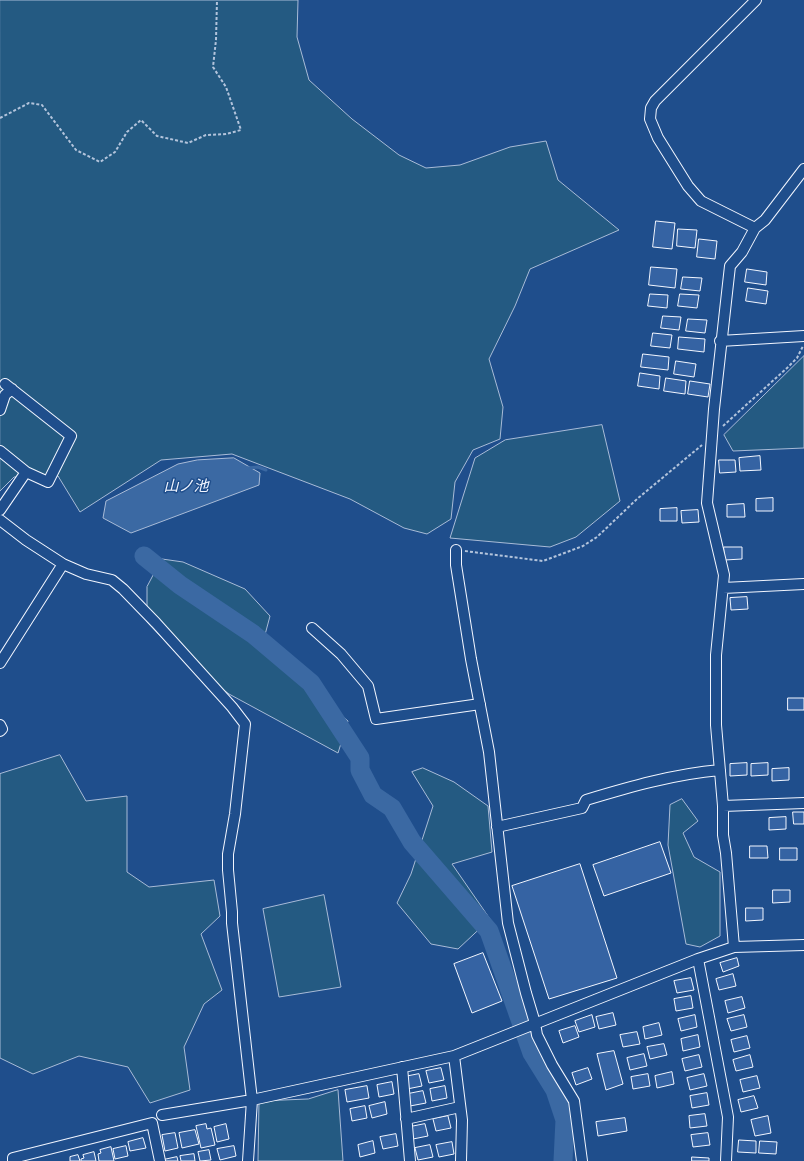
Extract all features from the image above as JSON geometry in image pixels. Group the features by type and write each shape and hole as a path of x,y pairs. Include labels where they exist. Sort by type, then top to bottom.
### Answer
{"street":[{"path":"755,228 701,201 696,196 688,186 658,138 650,120 650,114 651,108 655,101 756,0"},
{"path":"734,947 726,853 723,835 716,725 716,655 724,575 707,503 720,341 730,266 742,252 755,228 765,220 804,168"},
{"path":"720,341 804,336"},
{"path":"0,410 8,387 71,436 48,482 26,472 0,451"},
{"path":"0,510 26,472"},
{"path":"0,520 26,540 63,564 86,574 112,580 123,589 232,706 245,724 236,807 228,854 228,870 232,923 252,1100 248,1161"},
{"path":"456,550 456,565 471,658 489,752 508,923 537,1035 574,1101 582,1161"},
{"path":"0,663 63,564"},
{"path":"723,588 804,584"},
{"path":"312,628 341,654 368,686 376,719 480,704"},
{"path":"0,726 2,729 0,731"},
{"path":"497,827 582,808 586,800 662,779 705,771 720,770"},
{"path":"722,806 804,803"},
{"path":"162,1115 252,1100 454,1056 698,959 734,947 804,945"},
{"path":"698,959 728,1117 726,1161"},
{"path":"454,1056 462,1120 461,1161"},
{"path":"402,1067 410,1161"},
{"path":"406,1119 460,1107"},
{"path":"13,1161 13,1158 152,1123 160,1161"}],"path":[{"path":"0,118 29,103 42,106 76,150 100,162 115,152 127,132 141,120 157,136 188,143 206,136 226,134 241,130 226,87 213,67 216,40 217,0"},
{"path":"456,550 543,561 583,546 597,537 637,499 682,462 787,368 796,358 804,345"}],"shaded area":[{"path":"0,0 298,0 297,37 309,80 352,119 399,155 426,168 460,165 510,147 546,141 558,180 619,230 530,269 515,306 489,359 503,407 500,439 473,450 455,482 451,519 427,534 404,528 350,499 232,454 161,460 80,512 58,476 14,477 0,491"},
{"path":"804,356 804,448 733,451 724,435"},
{"path":"602,425 620,501 576,537 550,547 450,538 475,458 505,440"},
{"path":"162,559 183,562 245,589 270,616 262,646 348,721 338,753 229,694 180,657 147,622 147,587"},
{"path":"60,755 86,801 127,796 127,872 149,887 214,880 220,916 201,934 222,990 204,1004 184,1047 190,1090 150,1103 128,1067 79,1056 33,1074 0,1058 0,774"},
{"path":"423,768 454,782 488,806 492,852 452,864 490,919 458,949 431,944 397,903 411,874 433,806 412,772"},
{"path":"682,799 698,821 683,833 694,857 720,872 720,936 700,947 686,944 668,845 670,805"},
{"path":"324,895 341,987 279,997 263,909"},
{"path":"338,1090 343,1161 258,1161 259,1101 308,1099"}],"water":[{"name":"山ノ池","path":"234,458 260,473 259,485 131,533 103,518 106,501 178,464 197,460"}],"building":[{"path":"656,221 675,223 672,249 653,247"},
{"path":"678,229 697,230 695,248 677,246"},
{"path":"699,239 717,241 715,259 697,257"},
{"path":"651,267 677,269 675,288 649,285"},
{"path":"747,269 767,272 766,285 745,282"},
{"path":"683,277 702,278 700,291 681,289"},
{"path":"748,288 768,291 766,304 746,301"},
{"path":"650,294 668,295 667,308 648,306"},
{"path":"680,294 699,295 697,308 678,306"},
{"path":"663,316 681,317 679,330 661,328"},
{"path":"688,319 707,320 705,333 686,331"},
{"path":"653,333 672,335 670,348 651,346"},
{"path":"679,337 705,339 704,352 678,349"},
{"path":"643,354 669,357 668,370 641,367"},
{"path":"676,361 696,364 694,377 674,374"},
{"path":"640,373 660,376 659,389 638,386"},
{"path":"666,378 686,381 685,394 664,391"},
{"path":"690,381 710,384 708,397 688,394"},
{"path":"760,456 761,470 740,471 739,458"},
{"path":"719,460 735,460 736,472 720,473"},
{"path":"773,498 773,511 756,511 756,499"},
{"path":"744,504 745,517 727,517 727,505"},
{"path":"677,508 677,521 660,521 660,509"},
{"path":"698,510 699,522 682,523 681,511"},
{"path":"724,547 742,547 742,559 725,560"},
{"path":"747,597 748,609 731,610 730,598"},
{"path":"788,698 804,698 804,710 788,710"},
{"path":"747,763 747,775 730,776 730,764"},
{"path":"768,763 768,775 751,776 751,764"},
{"path":"789,768 789,780 772,781 772,769"},
{"path":"793,812 804,812 804,824 794,824"},
{"path":"786,817 786,829 769,830 769,818"},
{"path":"660,842 671,873 604,896 593,865"},
{"path":"750,846 767,846 768,858 750,858"},
{"path":"780,848 797,848 797,860 780,860"},
{"path":"580,864 617,978 549,999 512,886"},
{"path":"773,890 790,890 790,902 773,903"},
{"path":"746,908 763,908 763,920 746,921"},
{"path":"483,953 502,1001 472,1013 454,964"},
{"path":"737,958 739,966 723,972 720,963"},
{"path":"733,974 736,986 719,990 716,979"},
{"path":"691,978 694,990 677,993 674,981"},
{"path":"691,996 693,1008 676,1011 674,999"},
{"path":"742,997 745,1008 728,1013 725,1001"},
{"path":"613,1013 616,1025 599,1029 596,1017"},
{"path":"592,1015 595,1027 579,1032 575,1021"},
{"path":"695,1015 697,1027 681,1031 678,1019"},
{"path":"744,1015 747,1027 731,1031 727,1019"},
{"path":"659,1023 662,1035 645,1039 643,1027"},
{"path":"575,1026 579,1037 563,1043 559,1031"},
{"path":"637,1032 640,1044 623,1047 620,1035"},
{"path":"698,1035 700,1047 683,1051 681,1039"},
{"path":"747,1036 750,1048 734,1052 731,1040"},
{"path":"664,1044 667,1055 650,1059 647,1047"},
{"path":"614,1051 623,1084 606,1090 597,1054"},
{"path":"644,1054 647,1066 630,1070 627,1058"},
{"path":"699,1055 702,1067 685,1071 682,1059"},
{"path":"750,1055 753,1067 736,1071 733,1060"},
{"path":"441,1068 444,1080 429,1083 426,1071"},
{"path":"588,1068 592,1079 576,1085 572,1073"},
{"path":"672,1072 674,1084 657,1088 655,1076"},
{"path":"419,1074 422,1086 407,1089 404,1077"},
{"path":"648,1074 650,1086 633,1089 631,1077"},
{"path":"704,1074 707,1086 690,1090 687,1078"},
{"path":"757,1076 760,1088 743,1092 740,1080"},
{"path":"392,1082 394,1094 379,1097 377,1085"},
{"path":"367,1086 369,1098 347,1102 345,1090"},
{"path":"445,1086 447,1098 432,1101 430,1089"},
{"path":"423,1091 426,1103 410,1106 408,1094"},
{"path":"707,1093 709,1105 692,1108 690,1096"},
{"path":"754,1096 758,1108 741,1112 738,1100"},
{"path":"385,1102 387,1114 372,1118 369,1106"},
{"path":"365,1106 367,1118 352,1121 350,1109"},
{"path":"705,1114 707,1126 690,1128 689,1116"},
{"path":"448,1116 451,1128 436,1131 433,1119"},
{"path":"768,1116 771,1133 755,1136 751,1120"},
{"path":"625,1118 627,1131 598,1136 596,1122"},
{"path":"206,1124 207,1129 211,1128 215,1145 201,1148 196,1126"},
{"path":"226,1124 229,1139 217,1142 214,1127"},
{"path":"425,1124 428,1136 413,1139 410,1127"},
{"path":"195,1130 199,1144 182,1148 179,1133"},
{"path":"175,1133 178,1148 165,1151 162,1135"},
{"path":"708,1133 710,1145 693,1147 691,1135"},
{"path":"396,1134 398,1146 383,1149 380,1137"},
{"path":"143,1138 146,1148 130,1151 128,1142"},
{"path":"739,1140 756,1141 756,1153 738,1152"},
{"path":"373,1141 375,1153 360,1157 358,1145"},
{"path":"760,1141 777,1142 776,1154 759,1153"},
{"path":"452,1142 454,1154 439,1157 436,1145"},
{"path":"430,1145 433,1157 418,1160 415,1148"},
{"path":"126,1146 128,1156 115,1159 113,1149"},
{"path":"234,1146 236,1156 220,1160 217,1149"},
{"path":"111,1147 114,1161 99,1161 98,1154 101,1153 100,1150"},
{"path":"209,1150 211,1160 200,1161 198,1152"},
{"path":"94,1152 96,1161 81,1161 81,1159 84,1158 83,1155"},
{"path":"194,1154 195,1161 181,1161 180,1156"},
{"path":"78,1155 80,1161 70,1161 70,1157"},
{"path":"177,1157 178,1161 163,1160"},
{"path":"692,1157 709,1158 709,1161 692,1161"}],"waterway":[{"path":"247,468 258,467 266,470"},
{"path":"144,556 180,585 253,634 311,683 360,758 360,770 373,795 392,808 412,842 489,931 532,1053 555,1090 565,1120 563,1161"}]}
